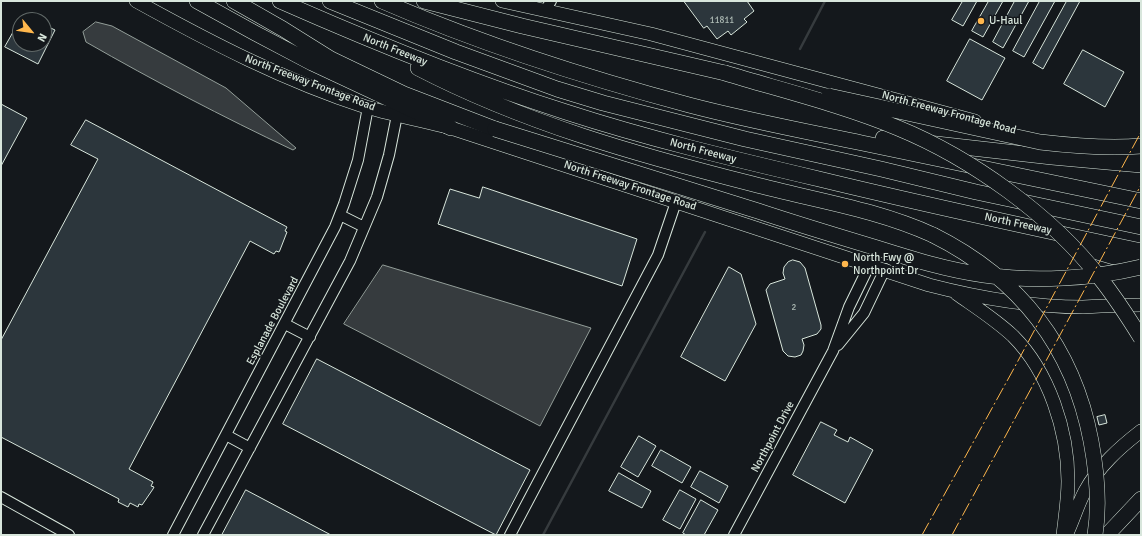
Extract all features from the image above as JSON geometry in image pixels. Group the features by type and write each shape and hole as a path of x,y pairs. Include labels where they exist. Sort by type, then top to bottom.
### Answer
{"highway":[{"path":"197,1 312,64 451,128"},
{"path":"234,1 331,59 404,94 495,129 934,265 958,271 986,275 1038,278 1088,276 1141,266"},
{"name":"North Freeway","path":"280,1 327,22 477,82 537,103 606,124 734,159 891,196 1141,250"},
{"name":"North Freeway","path":"330,1 463,55 557,89 603,103 745,139 976,192 1141,227"},
{"path":"382,1 527,57 594,78 690,105 1141,201"},
{"path":"424,1 522,26 725,73 1040,142 1077,146 1141,146"},
{"path":"327,22 472,94 512,111 574,134 622,149 714,174 880,215 917,227 964,251 1008,285 1036,315 1054,340 1066,364 1075,385 1089,430 1097,475 1098,500 1095,535"},
{"path":"725,73 837,107 898,128 942,148 966,162 1018,198 1072,247 1099,277 1122,308 1141,338"},
{"path":"793,128 1052,157 1141,165"},
{"path":"982,216 1141,266"},
{"path":"1107,535 1141,499"}],"main road":[{"name":"North Freeway Frontage Road","path":"136,1 243,58 285,76 368,107 451,128 870,264 929,285 1003,300 1054,306 1082,307 1141,304"},
{"name":"North Freeway Frontage Road","path":"502,1 548,6 967,119 1141,159"},
{"path":"953,291 998,323 1014,337 1027,352 1052,396 1065,444 1068,480 1063,535"},
{"path":"1066,535 1084,492 1093,478 1104,463 1118,449 1141,431"}],"street":[{"name":"Esplanade Boulevard","path":"173,535 335,227 351,185 358,160 368,107"},
{"path":"203,535 350,261 377,197 389,155 397,115"},
{"path":"510,535 658,255 665,240 676,202"},
{"path":"340,215 364,227"},
{"name":"Northpoint Drive","path":"734,535 833,351 849,308 870,264"},
{"name":"Northpoint Drive","path":"833,351 864,313 885,269"},
{"path":"285,324 310,337"},
{"path":"226,435 250,448"},
{"path":"1,497 69,535"}],"shaded area":[{"path":"96,22 112,26 226,88 296,148 293,150 215,112 86,42 83,32"},
{"path":"383,265 591,328 540,426 344,324"}],"building":[{"path":"684,1 747,1 754,11 744,19 747,22 731,35 728,31 717,39 707,26 704,28"},
{"path":"963,1 977,1 963,26 952,20"},
{"path":"989,1 1003,1 983,37 972,31"},
{"path":"1015,1 1029,1 1003,48 993,42"},
{"path":"1040,1 1055,1 1024,57 1013,51"},
{"path":"1067,1 1080,1 1043,69 1033,63"},
{"path":"52,29 55,30 52,36"},
{"path":"12,34 12,51 5,47"},
{"path":"970,39 1005,58 982,100 947,81"},
{"path":"1083,50 1124,72 1105,107 1064,84"},
{"path":"15,52 44,52 38,64"},
{"path":"1,104 27,118 1,166"},
{"path":"86,120 287,227 285,231 287,232 280,250 279,252 276,251 274,254 250,241 129,469 153,482 151,486 154,487 153,489 142,505 139,504 138,507 130,503 128,507 118,502 119,499 1,437 1,340 98,159 71,145"},
{"path":"483,187 637,239 622,286 438,224 450,189 479,198"},
{"path":"793,260 800,262 805,268 821,325 821,329 817,334 802,339 804,345 803,351 801,355 795,357 788,356 783,351 766,290 770,284 785,279 783,273 784,267 788,262"},
{"path":"729,267 741,274 756,324 725,381 681,357"},
{"path":"317,359 530,470 496,535 283,424"},
{"path":"1105,415 1107,423 1099,425 1097,417"},
{"path":"821,422 837,430 834,435 848,442 850,437 873,450 845,503 793,475"},
{"path":"639,436 656,446 638,477 621,467"},
{"path":"661,450 691,467 682,483 652,466"},
{"path":"700,471 728,486 719,503 691,487"},
{"path":"619,473 651,491 642,508 609,491"},
{"path":"246,490 331,535 222,535"},
{"path":"680,490 696,499 680,529 663,520"},
{"path":"701,500 718,510 704,535 686,535 683,533"}],"waterway":[{"path":"800,49 825,1"},
{"path":"543,535 705,232"}],"power":[{"path":"922,535 1012,372 1141,132"},
{"path":"952,535 1141,185"}],"place":[{"name":"U-Haul","path":"981,21"},
{"name":"North Fwy @ Northpoint Dr","path":"845,264"}]}
